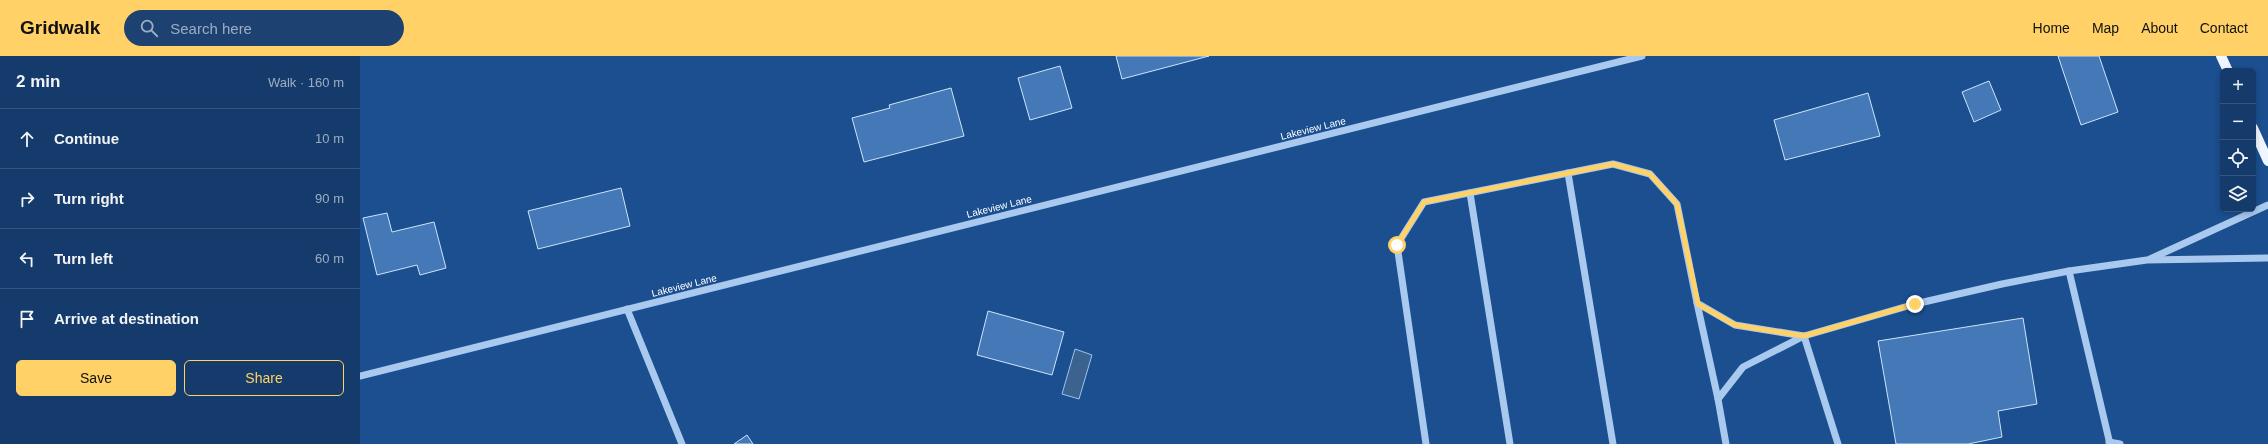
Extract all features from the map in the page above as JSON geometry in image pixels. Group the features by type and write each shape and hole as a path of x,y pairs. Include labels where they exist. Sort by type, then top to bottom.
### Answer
{"main road":[{"path":"2221,56 2227,68"},
{"path":"2256,135 2268,161"}],"street":[{"name":"Lakeview Lane","path":"360,376 1642,56"},
{"path":"1426,444 1397,245 1424,202 1613,164 1650,174 1677,204 1726,444"},
{"path":"1568,173 1613,444"},
{"path":"1470,193 1510,444"},
{"path":"2147,260 2268,205"},
{"path":"1718,399 1743,367 1804,336 1915,304 2002,284 2069,271 2147,260 2268,258"},
{"path":"2069,271 2110,443 2120,444"},
{"path":"1698,304 1735,325 1804,336"},
{"path":"627,309 682,444"},
{"path":"1804,336 1838,444"}],"water":[{"path":"1075,349 1092,355 1079,399 1062,394"}],"building":[{"path":"1116,56 1209,56 1122,79"},
{"path":"2058,56 2099,56 2118,112 2081,125"},
{"path":"1060,66 1072,108 1030,120 1018,78"},
{"path":"1989,81 2001,110 1974,122 1962,92"},
{"path":"951,88 964,136 864,162 852,118 890,108 889,105"},
{"path":"1868,93 1880,136 1785,160 1774,120"},
{"path":"621,188 630,226 538,249 528,211"},
{"path":"387,213 392,232 434,222 446,268 420,275 417,265 377,275 363,218"},
{"path":"988,311 1064,332 1052,375 977,355"},
{"path":"2023,318 2037,404 1998,411 2002,437 1968,444 1896,444 1878,341"},
{"path":"747,435 753,444 734,444"}],"route":[{"path":"1397,245 1424,202 1613,164 1650,174 1677,204 1698,304 1735,325 1804,336 1915,304"}]}
